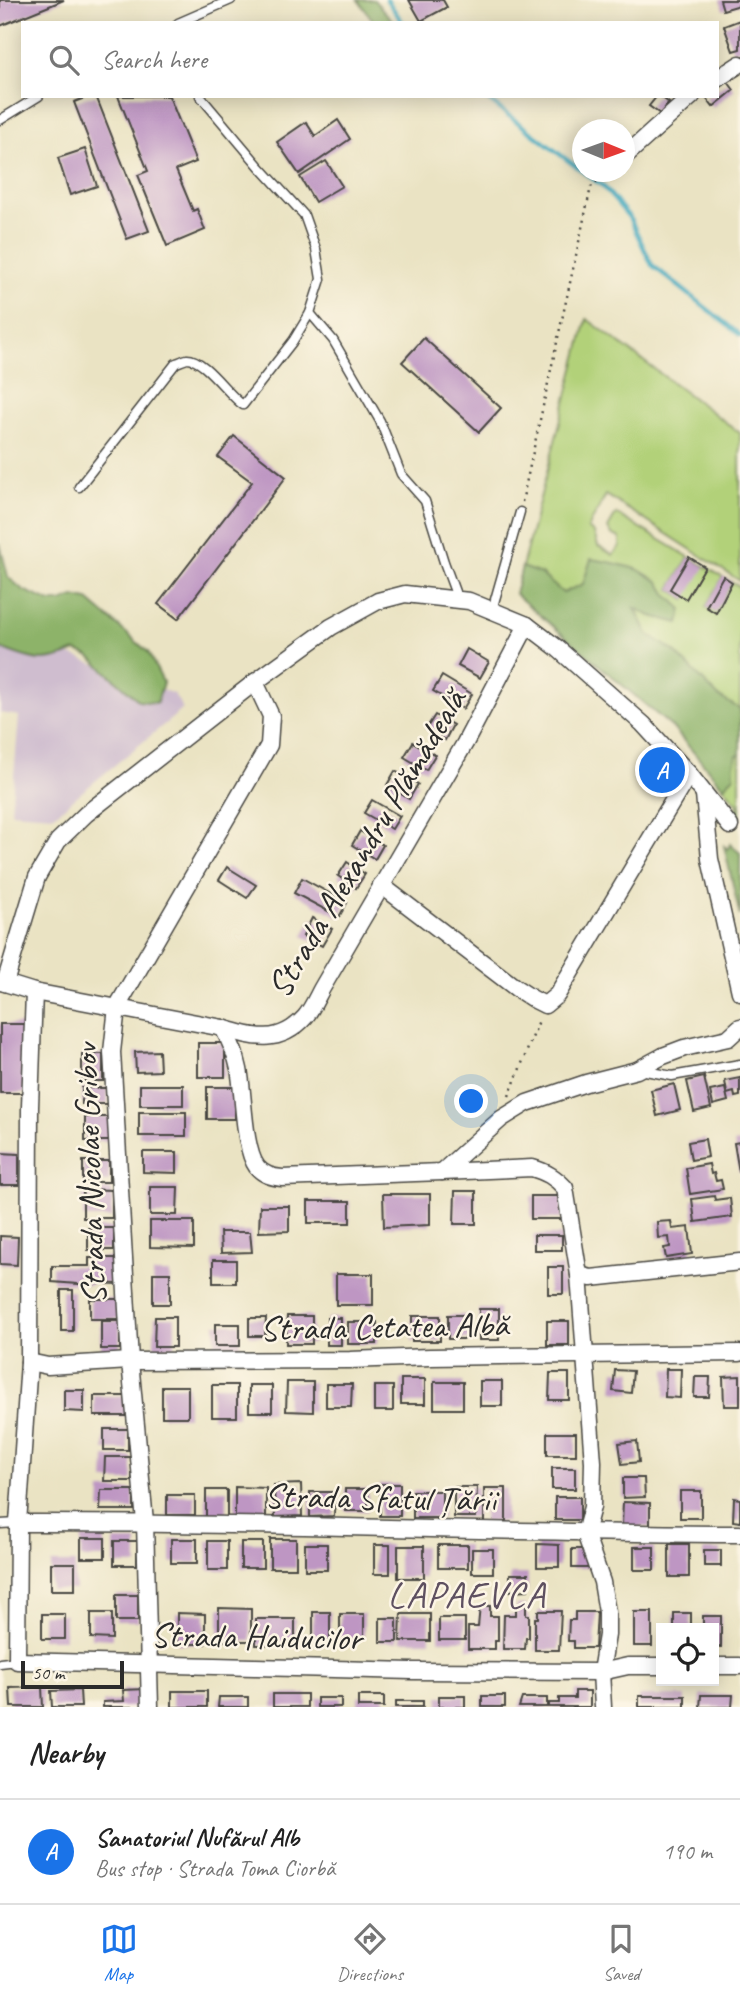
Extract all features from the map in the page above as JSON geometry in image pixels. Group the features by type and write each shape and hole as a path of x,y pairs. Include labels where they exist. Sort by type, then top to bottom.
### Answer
{"street":[{"path":"719,78 740,64"},
{"path":"635,148 690,98"},
{"path":"2,982 37,877 58,841 86,814 331,627 378,601 405,594 469,601 527,625 643,724 730,826"},
{"name":"Strada Alexandru Plămădeală","path":"2,982 34,992 223,1028 243,1035 268,1038 286,1032 305,1017 465,743 527,625"},
{"name":"Strada Nicolae Gribov","path":"150,1707 145,1522 130,1361 112,1052 117,1007 270,745 271,716 256,682"},
{"path":"381,886 516,988 545,1005 557,995 689,775"},
{"path":"704,794 710,859 740,992"},
{"path":"17,1661 18,1523 29,1362 30,1107 34,992"},
{"path":"442,1172 502,1119 527,1103 637,1070 663,1055 684,1048 728,1038 740,1027"},
{"path":"223,1028 239,1069 252,1156 261,1171 270,1176 282,1178 532,1168 557,1179 565,1188 579,1275 593,1462 592,1507 585,1533 602,1582 607,1612 607,1635 601,1672 603,1707"},
{"path":"579,1275 591,1278 740,1262"},
{"name":"Strada Cetatea Albă","path":"29,1362 48,1366 130,1361 740,1353"},
{"name":"Strada Sfatul Țării","path":"18,1523 145,1522 585,1533 740,1534"},
{"name":"Strada Haiducilor","path":"17,1661 412,1671 601,1672 628,1665 656,1665"},
{"path":"719,1666 740,1666"}],"lane":[{"path":"183,21 231,0"},
{"path":"0,120 36,98"},
{"path":"79,487 176,363 188,359 199,361 232,398 243,405 293,341 310,313 321,279 316,249 304,215 258,166 202,98"},
{"path":"310,313 333,340 380,421 401,474 425,500 458,600"},
{"path":"492,611 520,512"},
{"path":"637,1070 672,1076 740,1064"},
{"path":"0,1524 18,1523"},
{"path":"0,1663 17,1661"}],"path":[{"path":"520,512 591,187 597,182"},
{"path":"502,1119 524,1054 545,1005"}],"shaded area":[{"path":"0,574 47,646 174,694 183,709 54,815 11,812 19,716 0,713"}],"green space":[{"path":"358,0 374,0 393,21 374,21"},
{"path":"587,319 740,433 740,581 606,495 588,528 594,533 598,546 613,555 620,546 620,538 611,534 608,528 616,514 723,577 706,607 715,612 732,582 740,587 740,818 735,820 738,804 673,728 515,594","holes":["689,557 686,599 685,599 670,589"]},
{"path":"0,544 8,577 23,590 51,602 61,602 74,597 88,600 148,652 163,682 157,703 139,701 89,656 76,651 54,659 38,660 0,648"},
{"path":"591,559 637,569 659,582 667,595 682,609 679,623 651,616 635,608 648,634 675,652 718,696 740,709 740,754 737,755 734,765 734,776 723,787 673,728 515,594 522,567 541,574 563,593 583,584"},
{"path":"730,844 740,853 740,916 724,846 728,849"}],"building":[{"path":"0,0 64,0 0,26"},
{"path":"409,0 443,0 447,7 421,21"},
{"path":"720,0 740,0 740,5 723,10"},
{"path":"740,20 740,49 733,51 724,26"},
{"path":"728,82 734,90 713,107 706,98 719,98 719,89"},
{"path":"97,98 149,231 127,239 74,102"},
{"path":"119,98 170,98 196,162 176,170 193,211 197,209 205,230 167,246 138,175 148,171"},
{"path":"655,98 663,98 669,103 660,114 649,106"},
{"path":"338,120 350,139 299,174 277,142 306,122 315,136"},
{"path":"85,149 97,186 70,195 58,158"},
{"path":"326,161 342,186 315,202 300,177"},
{"path":"424,338 501,408 479,432 402,362"},
{"path":"234,436 286,477 178,619 158,604 252,482 218,457"},
{"path":"689,557 705,567 686,599 670,589"},
{"path":"723,576 732,582 716,613 706,607"},
{"path":"467,649 489,662 480,678 458,666"},
{"path":"442,676 472,694 463,709 433,691"},
{"path":"435,715 453,725 445,740 426,729"},
{"path":"413,742 435,755 426,770 404,757"},
{"path":"395,771 418,784 409,799 387,785"},
{"path":"372,800 400,816 392,829 364,813"},
{"path":"360,831 383,845 375,859 352,845"},
{"path":"347,862 365,874 356,888 338,876"},
{"path":"227,867 256,885 247,898 219,880"},
{"path":"302,878 347,903 339,917 294,893"},
{"path":"312,918 332,929 322,946 303,936"},
{"path":"0,1024 27,1024 25,1093 0,1093"},
{"path":"198,1043 225,1043 225,1077 198,1077"},
{"path":"159,1051 160,1071 136,1072 135,1052"},
{"path":"82,1054 103,1054 103,1081 82,1081"},
{"path":"704,1077 711,1108 694,1112 687,1081"},
{"path":"740,1078 740,1096 735,1097 734,1092 727,1094 725,1081"},
{"path":"674,1084 680,1110 657,1116 651,1090"},
{"path":"140,1085 183,1085 183,1105 140,1105"},
{"path":"207,1087 235,1087 235,1119 207,1119"},
{"path":"82,1088 108,1088 108,1104 82,1104"},
{"path":"725,1088 728,1101 713,1105 710,1091"},
{"path":"139,1112 186,1112 186,1136 139,1136"},
{"path":"85,1117 111,1117 111,1141 85,1141"},
{"path":"705,1139 708,1157 691,1160 688,1142"},
{"path":"740,1142 740,1172 739,1172 734,1143"},
{"path":"143,1152 177,1152 177,1173 143,1172"},
{"path":"0,1153 19,1154 19,1185 0,1185"},
{"path":"83,1161 109,1161 109,1182 83,1182"},
{"path":"709,1164 711,1174 714,1173 716,1181 721,1180 723,1189 690,1194 686,1168"},
{"path":"150,1187 178,1187 177,1215 150,1215"},
{"path":"83,1189 112,1190 112,1218 83,1218"},
{"path":"455,1191 476,1191 476,1224 454,1224"},
{"path":"383,1194 430,1194 430,1225 384,1227"},
{"path":"531,1196 562,1196 562,1219 531,1219"},
{"path":"714,1196 715,1200 730,1198 732,1217 695,1222 692,1199"},
{"path":"308,1201 350,1201 350,1223 308,1223"},
{"path":"260,1206 289,1206 289,1231 259,1232"},
{"path":"150,1221 194,1221 194,1248 150,1247"},
{"path":"671,1221 672,1229 689,1227 692,1254 666,1258 664,1248 670,1247 669,1237 658,1238 657,1222"},
{"path":"88,1228 114,1228 114,1250 88,1250"},
{"path":"220,1232 250,1232 252,1252 221,1253"},
{"path":"534,1235 562,1235 562,1250 534,1250"},
{"path":"0,1236 18,1237 17,1265 0,1264"},
{"path":"89,1258 118,1258 118,1284 52,1282 52,1266 89,1266"},
{"path":"213,1260 236,1260 236,1283 213,1283"},
{"path":"548,1267 563,1267 563,1294 548,1294"},
{"path":"153,1273 170,1273 170,1304 153,1304"},
{"path":"336,1274 373,1274 373,1305 336,1305"},
{"path":"61,1290 73,1290 73,1331 61,1331"},
{"path":"90,1299 125,1299 125,1319 90,1319"},
{"path":"479,1309 499,1309 499,1340 479,1340"},
{"path":"448,1315 470,1315 470,1339 448,1339"},
{"path":"287,1316 312,1316 312,1344 286,1344"},
{"path":"412,1316 440,1316 440,1341 412,1341"},
{"path":"155,1317 175,1317 175,1347 154,1347"},
{"path":"249,1318 266,1318 265,1336 249,1336"},
{"path":"327,1318 341,1318 341,1345 327,1345"},
{"path":"101,1321 120,1321 120,1349 101,1349"},
{"path":"547,1321 569,1321 569,1345 547,1345"},
{"path":"348,1322 377,1322 377,1344 348,1344"},
{"path":"215,1324 240,1324 240,1346 215,1346"},
{"path":"666,1369 681,1369 680,1398 665,1397"},
{"path":"615,1370 633,1371 631,1393 613,1391"},
{"path":"550,1373 569,1373 569,1400 549,1400"},
{"path":"740,1376 740,1406 724,1406 723,1377"},
{"path":"695,1377 710,1377 709,1397 694,1397"},
{"path":"401,1379 425,1379 425,1404 401,1404"},
{"path":"480,1381 502,1381 502,1406 480,1406"},
{"path":"287,1382 313,1382 313,1412 286,1411"},
{"path":"434,1382 463,1382 463,1409 434,1409"},
{"path":"326,1384 352,1384 351,1407 326,1407"},
{"path":"212,1385 237,1385 237,1417 212,1417"},
{"path":"249,1385 272,1385 272,1412 249,1412"},
{"path":"162,1386 188,1386 188,1417 162,1417"},
{"path":"374,1386 393,1386 393,1411 374,1411"},
{"path":"64,1390 84,1390 84,1412 64,1411"},
{"path":"94,1396 127,1396 127,1416 94,1416"},
{"path":"104,1429 128,1429 128,1450 104,1450"},
{"path":"547,1433 576,1433 576,1455 547,1455"},
{"path":"637,1441 639,1462 622,1464 619,1443"},
{"path":"105,1457 132,1457 132,1481 104,1481"},
{"path":"552,1468 575,1468 575,1489 552,1489"},
{"path":"623,1478 644,1478 645,1497 623,1498"},
{"path":"301,1484 302,1516 275,1517 274,1485"},
{"path":"380,1484 400,1484 400,1516 380,1516"},
{"path":"235,1487 266,1488 266,1517 235,1517"},
{"path":"454,1487 477,1487 476,1517 454,1517"},
{"path":"484,1488 506,1488 506,1522 484,1522"},
{"path":"345,1489 368,1489 368,1511 345,1511"},
{"path":"101,1490 134,1490 134,1510 100,1510"},
{"path":"206,1490 227,1490 227,1518 206,1518"},
{"path":"413,1491 442,1491 442,1518 413,1518"},
{"path":"680,1491 701,1491 701,1518 680,1518"},
{"path":"310,1492 335,1492 334,1516 310,1517"},
{"path":"167,1495 195,1495 195,1515 167,1515"},
{"path":"555,1497 580,1497 580,1520 555,1520"},
{"path":"734,1498 740,1499 740,1522 733,1521"},
{"path":"623,1502 650,1503 650,1527 622,1527"},
{"path":"81,1538 105,1538 105,1558 81,1558"},
{"path":"171,1539 197,1539 197,1563 171,1563"},
{"path":"270,1539 296,1539 296,1568 270,1568"},
{"path":"114,1541 137,1541 137,1565 114,1565"},
{"path":"208,1541 227,1541 227,1570 208,1570"},
{"path":"241,1542 263,1542 263,1568 241,1568"},
{"path":"305,1544 327,1544 327,1570 305,1570"},
{"path":"537,1544 559,1545 559,1567 537,1567"},
{"path":"669,1544 689,1544 689,1577 669,1577"},
{"path":"374,1545 390,1545 390,1574 374,1574"},
{"path":"438,1545 468,1545 468,1568 438,1568"},
{"path":"398,1546 424,1546 424,1578 398,1578"},
{"path":"634,1547 654,1547 654,1570 634,1570"},
{"path":"472,1549 493,1549 493,1573 472,1573"},
{"path":"572,1549 588,1549 588,1568 572,1568"},
{"path":"704,1550 721,1550 721,1566 704,1566"},
{"path":"51,1563 75,1563 75,1590 51,1590"},
{"path":"510,1574 528,1574 528,1590 510,1591"},
{"path":"116,1595 138,1595 138,1621 116,1621"},
{"path":"516,1605 526,1605 529,1638 526,1638 525,1649 503,1649 504,1615 516,1615"},
{"path":"480,1606 490,1606 490,1616 498,1616 498,1641 495,1641 495,1649 468,1649 468,1627 478,1627"},
{"path":"219,1608 251,1609 251,1641 219,1641"},
{"path":"538,1611 561,1611 559,1650 535,1650 535,1618 538,1618"},
{"path":"313,1612 330,1612 330,1641 313,1641"},
{"path":"575,1612 597,1612 595,1648 574,1648 574,1641 568,1641 569,1620 575,1620"},
{"path":"634,1612 652,1612 652,1646 634,1646"},
{"path":"91,1613 112,1613 112,1639 91,1638"},
{"path":"177,1613 205,1614 205,1644 177,1644"},
{"path":"674,1613 691,1613 691,1623 674,1623"},
{"path":"42,1614 65,1614 65,1639 42,1639"},
{"path":"340,1614 364,1614 364,1639 340,1639"},
{"path":"401,1614 430,1614 430,1641 400,1641"},
{"path":"703,1616 721,1616 721,1647 719,1623 703,1623"},
{"path":"380,1618 397,1618 397,1642 380,1642"},
{"path":"439,1618 465,1618 465,1640 439,1640"},
{"path":"256,1619 295,1619 295,1645 256,1645"},
{"path":"42,1687 43,1707 11,1707 10,1688"},
{"path":"146,1689 147,1707 103,1707 103,1702 124,1701 123,1690"},
{"path":"80,1690 81,1707 52,1707 51,1691"},
{"path":"172,1691 207,1691 207,1707 172,1707"},
{"path":"575,1691 590,1691 590,1707 549,1707 549,1703 559,1703 559,1698 575,1698"},
{"path":"273,1694 307,1694 307,1707 273,1707"},
{"path":"701,1695 733,1695 732,1707 700,1707"},
{"path":"358,1696 384,1696 384,1707 358,1707"},
{"path":"439,1696 465,1696 465,1707 439,1707"},
{"path":"482,1696 505,1696 505,1707 482,1707"},
{"path":"639,1696 685,1696 685,1707 639,1707"},
{"path":"219,1697 248,1697 248,1707 218,1707"},
{"path":"317,1698 341,1698 341,1707 317,1707"},
{"path":"522,1698 547,1698 547,1707 519,1707"},
{"path":"396,1701 423,1701 423,1707 396,1707"}],"waterway":[{"path":"387,0 402,21"},
{"path":"486,98 572,163"},
{"path":"597,182 629,217 652,265 740,335"}],"place":[{"name":"Sanatoriul Nufărul Alb","path":"662,770"}],"district":[{"name":"LAPAEVCA","path":"467,1594"}]}
